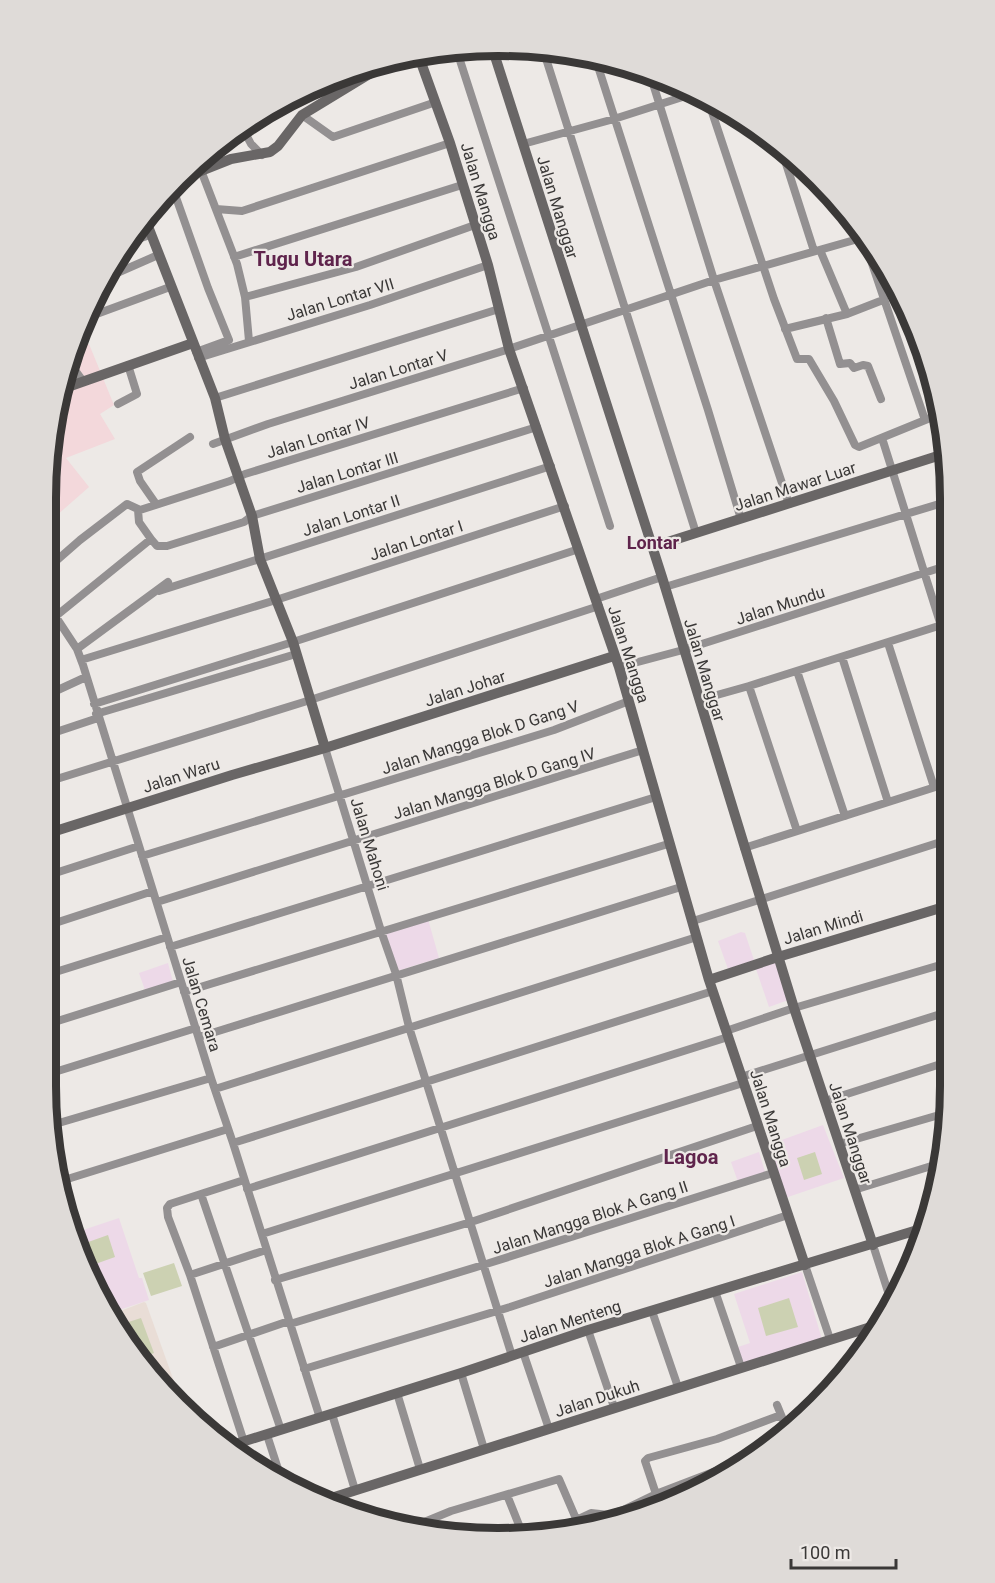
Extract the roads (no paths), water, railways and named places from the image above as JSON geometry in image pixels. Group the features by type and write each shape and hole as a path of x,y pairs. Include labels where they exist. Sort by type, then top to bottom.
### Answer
{"street":[{"name":"Jalan Manggar","path":"495,56 579,326 663,582 794,1008 888,1292"},
{"path":"459,57 609,526"},
{"path":"546,58 696,533"},
{"name":"Jalan Mangga","path":"421,62 450,143 488,265 509,349 619,667 668,844 709,980 805,1265"},
{"path":"598,68 741,519"},
{"path":"208,163 262,154 278,146 302,115 367,76"},
{"path":"653,84 714,280 789,504"},
{"path":"523,144 683,97"},
{"path":"302,115 333,137 436,102"},
{"path":"712,111 784,329 797,359 809,358 856,447 932,417"},
{"path":"246,134 251,144 262,154"},
{"path":"216,209 242,211 450,143"},
{"path":"786,162 817,251 847,314"},
{"path":"201,170 234,257 245,297 249,341"},
{"path":"234,257 462,185"},
{"path":"70,386 128,365 196,351 229,340 175,195"},
{"path":"245,297 356,267 475,225"},
{"name":"Jalan Mahoni","path":"148,227 215,398 225,440 252,516 260,559 293,642 352,840 396,974 409,1027 498,1311 549,1429"},
{"path":"140,238 150,235"},
{"name":"Jalan Lontar V","path":"213,444 626,311 714,280 855,238"},
{"path":"117,273 158,255"},
{"name":"Jalan Lontar VII","path":"196,351 249,341 370,305 488,265"},
{"path":"873,265 925,420"},
{"path":"95,315 170,287"},
{"path":"784,329 847,314 884,300"},
{"path":"215,398 499,309"},
{"path":"826,318 840,364 850,363 854,368 868,366 880,399"},
{"path":"118,404 137,394 128,365"},
{"path":"75,370 83,381"},
{"name":"Jalan Lontar IV","path":"138,510 524,388"},
{"name":"Jalan Lontar III","path":"148,541 157,546 167,546 244,522 252,516 537,427"},
{"path":"156,504 140,481 137,472 190,437"},
{"path":"882,438 925,573 940,612"},
{"name":"Jalan Mawar Luar","path":"652,547 938,456"},
{"name":"Jalan Lontar II","path":"159,591 550,466"},
{"path":"56,561 124,506 129,504 138,510 139,522 148,541 56,616"},
{"path":"56,779 310,700 663,582 940,504"},
{"name":"Jalan Lontar I","path":"81,660 276,600 565,506"},
{"path":"94,704 579,549"},
{"name":"Jalan Mundu","path":"619,667 683,650 940,569"},
{"path":"77,649 159,591 168,582"},
{"name":"Jalan Cemara","path":"56,616 77,649 81,660 157,902 164,938 170,947 177,983 184,992 194,1029 199,1037 320,1418"},
{"path":"699,700 940,627"},
{"path":"888,643 934,787"},
{"path":"56,732 97,716 296,654"},
{"name":"Jalan Johar","path":"325,748 614,656"},
{"path":"842,657 888,802"},
{"path":"797,671 845,816"},
{"path":"56,691 86,677"},
{"path":"749,686 797,831"},
{"name":"Jalan Mangga Blok D Gang V","path":"142,856 554,730 629,701"},
{"name":"Jalan Waru","path":"56,831 232,774 325,748"},
{"name":"Jalan Mangga Blok D Gang IV","path":"157,902 643,750"},
{"path":"744,848 940,785"},
{"path":"170,947 656,797"},
{"path":"693,921 940,842"},
{"path":"184,992 668,844"},
{"path":"56,873 139,846"},
{"path":"199,1037 681,887"},
{"path":"56,923 153,891"},
{"name":"Jalan Mindi","path":"709,980 940,908"},
{"path":"215,1089 697,937"},
{"path":"56,972 164,938"},
{"path":"247,1189 727,1034 794,1008 940,965"},
{"path":"56,1022 177,983"},
{"path":"233,1143 713,991"},
{"path":"262,1234 742,1080 810,1054 940,1014"},
{"path":"56,1072 194,1029"},
{"path":"825,1101 940,1064"},
{"path":"57,1124 211,1078"},
{"path":"839,1144 939,1115"},
{"path":"275,1280 471,1222 757,1126"},
{"path":"66,1179 228,1129"},
{"path":"854,1190 932,1166"},
{"name":"Jalan Mangga Blok A Gang II","path":"213,1347 289,1322 483,1265 773,1173"},
{"path":"244,1180 170,1204 167,1208 168,1217 190,1275 244,1442"},
{"path":"201,1194 281,1430"},
{"name":"Jalan Mangga Blok A Gang I","path":"304,1369 498,1311 788,1215"},
{"name":"Jalan Menteng","path":"239,1444 588,1330 915,1231"},
{"path":"190,1275 266,1250"},
{"path":"805,1265 830,1339"},
{"path":"715,1292 741,1367"},
{"path":"652,1311 678,1387"},
{"name":"Jalan Dukuh","path":"335,1497 867,1328"},
{"path":"588,1330 614,1407"},
{"path":"461,1373 484,1449"},
{"path":"397,1393 420,1469"},
{"path":"777,1405 784,1422"},
{"path":"332,1414 355,1490"},
{"path":"656,1494 645,1461 648,1458 717,1439 781,1415"},
{"path":"267,1435 278,1469"},
{"path":"622,1509 706,1475"},
{"path":"426,1522 451,1511 560,1480 577,1520"},
{"path":"507,1495 519,1527"},
{"path":"579,1520 591,1513 603,1514"}],"district":[{"name":"Tugu Utara","path":"303,259"},
{"name":"Lontar","path":"653,543"},
{"name":"Lagoa","path":"691,1157"}]}
